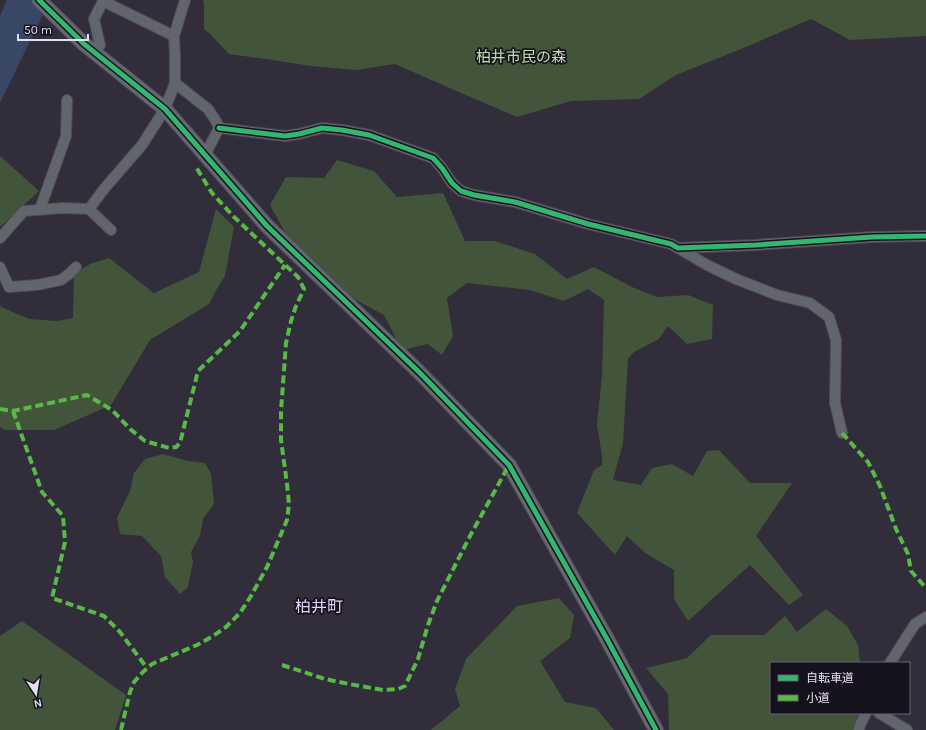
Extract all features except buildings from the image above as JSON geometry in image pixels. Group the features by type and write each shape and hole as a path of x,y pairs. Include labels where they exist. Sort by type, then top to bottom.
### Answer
{"street":[{"path":"39,0 84,44 165,110 267,226 420,374 509,465 608,639 656,730"},
{"path":"89,209 104,189 142,145 165,110 175,83 174,36 185,0"},
{"path":"100,45 94,19 103,1 174,36"},
{"path":"175,83 208,110 219,128"},
{"path":"40,210 66,136 67,100"},
{"path":"205,155 219,128"},
{"path":"219,128 285,136 322,128 370,135 434,158 452,183 461,191 474,195 515,202 588,224 671,244 707,265 736,279 777,295 810,303 829,317 836,340 835,403 842,433"},
{"path":"0,238 24,211 63,208 89,209 111,230"},
{"path":"678,248 756,245 872,237 926,236"},
{"path":"0,267 9,286 37,285 61,280 76,267"},
{"path":"891,662 915,624 926,617"},
{"path":"859,730 866,714"},
{"path":"881,714 907,730"}],"green space":[{"name":"柏井市民の森","path":"203,0 926,0 926,36 850,40 811,19 676,75 639,99 571,101 517,117 395,64 356,70 311,66 229,54 204,29"},
{"path":"0,156 39,191 0,227"},
{"path":"337,160 374,171 397,197 443,193 465,241 495,241 535,254 567,279 594,267 632,287 657,297 688,295 713,305 712,339 687,344 668,326 659,339 634,352 628,359 623,443 613,480 641,485 652,468 672,464 693,476 707,451 719,450 750,483 792,483 756,536 803,595 789,605 750,565 688,621 674,599 674,570 645,553 627,536 615,555 577,513 594,470 602,465 597,425 602,375 604,300 588,289 564,301 530,290 467,283 447,298 453,336 442,355 428,344 402,350 384,315 308,274 270,205 286,177 324,178"},
{"path":"216,209 234,227 225,276 209,304 150,340 111,405 54,430 4,430 0,427 0,305 1,307 29,319 57,321 73,318 74,274 90,264 109,258 154,293 199,272"},
{"path":"163,454 188,461 205,463 211,474 214,504 203,519 200,536 191,552 193,562 188,587 180,594 165,577 161,556 142,536 120,534 117,518 130,491 134,473 145,459"},
{"path":"559,598 574,615 570,638 540,661 565,702 596,708 614,730 431,730 460,706 455,689 466,659 517,606"},
{"path":"826,609 847,626 858,645 860,662 770,662 770,714 858,714 855,721 854,730 669,730 668,694 646,668 687,658 711,635 764,635 785,616 797,632"},
{"path":"22,621 126,695 115,730 0,730 0,636"}],"water":[{"path":"7,0 50,0 0,103 0,16"}],"marked path":[{"path":"121,730 130,692 134,682 143,672 152,664 197,645 213,636 226,627 240,613 267,567 287,520 289,504 281,440 281,411 286,343 291,321 304,289 298,277 234,217 212,193 196,167"},
{"path":"0,409 13,411 87,395 112,410 130,429 145,441 169,448 176,447 180,443 198,371 240,331 285,265"},
{"path":"13,411 42,492 63,516 65,542 52,598 104,616 120,632 147,668"},
{"path":"842,433 868,462 880,486 896,529 908,554 911,571 926,588"},
{"path":"282,665 325,679 383,690 398,689 405,686 418,659 437,601 470,536 509,465"}],"cycle path":[{"path":"39,0 84,44 165,109 267,226 420,373 509,465 607,639 656,730"},
{"path":"219,128 285,136 322,128 369,135 433,158 452,183 461,191 474,195 515,202 588,224 671,244 678,248 756,245 872,237 926,236"}],"district":[{"name":"柏井町","path":"319,606"}]}
